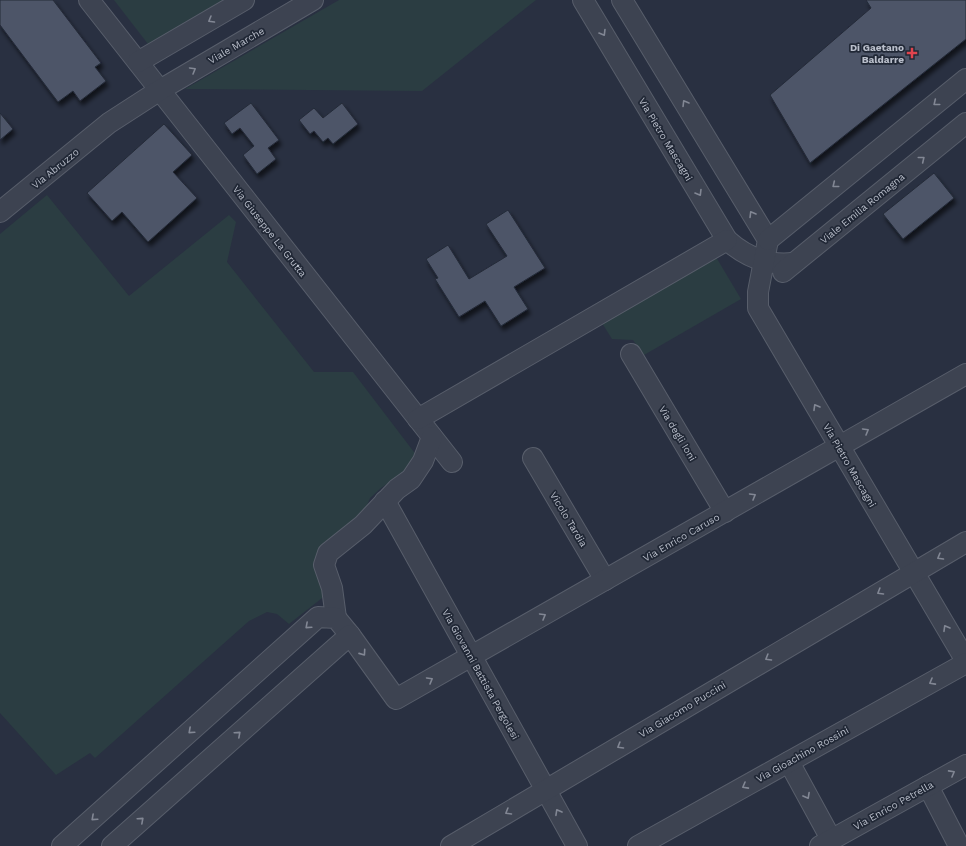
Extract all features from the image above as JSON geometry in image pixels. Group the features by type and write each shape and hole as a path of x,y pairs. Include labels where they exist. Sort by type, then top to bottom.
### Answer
{"street":[{"name":"Via Giuseppe La Grutta","path":"89,0 452,462"},
{"path":"149,76 183,36 244,0"},
{"name":"Viale Marche","path":"149,76 313,0"},
{"name":"Via Pietro Mascagni","path":"583,0 727,240 740,252 764,262"},
{"path":"622,0 768,240 966,79"},
{"name":"Via Abruzzo","path":"0,212 109,123 149,76"},
{"name":"Viale Emilia Romagna","path":"758,292 966,123"},
{"path":"418,419 727,240"},
{"name":"Via Pietro Mascagni","path":"768,240 758,292 758,308 966,662"},
{"path":"764,262 782,265 794,263"},
{"name":"Via degli Ioni","path":"632,354 725,512"},
{"name":"Via Enrico Caruso","path":"350,635 396,699 966,374"},
{"path":"112,846 350,635 336,618 332,588 324,565 328,553 363,525 385,501 411,479 423,461 432,437"},
{"name":"Vicolo Tardia","path":"533,458 605,580"},
{"name":"Via Giovanni Battista Pergolesi","path":"385,501 577,846"},
{"name":"Via Giacomo Puccini","path":"451,846 966,542"},
{"path":"62,846 318,617 336,618"},
{"name":"Via Gioachino Rossini","path":"638,846 966,662"},
{"path":"788,762 826,843"},
{"name":"Via Enrico Petrella","path":"826,843 966,765"},
{"path":"928,786 959,846"}],"shaded area":[{"path":"114,0 223,0 148,44"},
{"path":"339,0 536,0 422,91 185,89"},
{"path":"47,195 129,296 229,215 236,222 227,262 314,372 353,372 417,456 414,466 381,488 370,498 365,510 328,547 326,595 289,624 277,614 267,612 249,621 95,758 90,753 56,775 0,713 0,234"},
{"path":"716,257 741,299 644,355 633,340 612,339 602,323"}],"building":[{"path":"0,0 53,0 101,63 95,67 106,81 80,101 73,91 58,102 0,25"},
{"path":"866,0 966,0 966,39 810,163 770,95 871,8"},
{"path":"251,103 279,140 268,148 276,159 257,174 243,155 254,146 240,128 232,134 224,123"},
{"path":"342,103 358,124 333,144 328,138 323,142 314,131 310,134 299,120 314,108 323,118"},
{"path":"0,113 13,129 0,140"},
{"path":"164,124 192,155 173,172 197,198 148,242 122,212 112,221 87,193"},
{"path":"934,173 954,198 903,239 883,214"},
{"path":"508,210 545,268 514,287 528,309 501,326 485,301 459,317 435,279 438,278 426,259 448,245 469,279 507,256 486,224"}],"place":[{"name":"Di Gaetano Baldarre","path":"912,53"}]}
